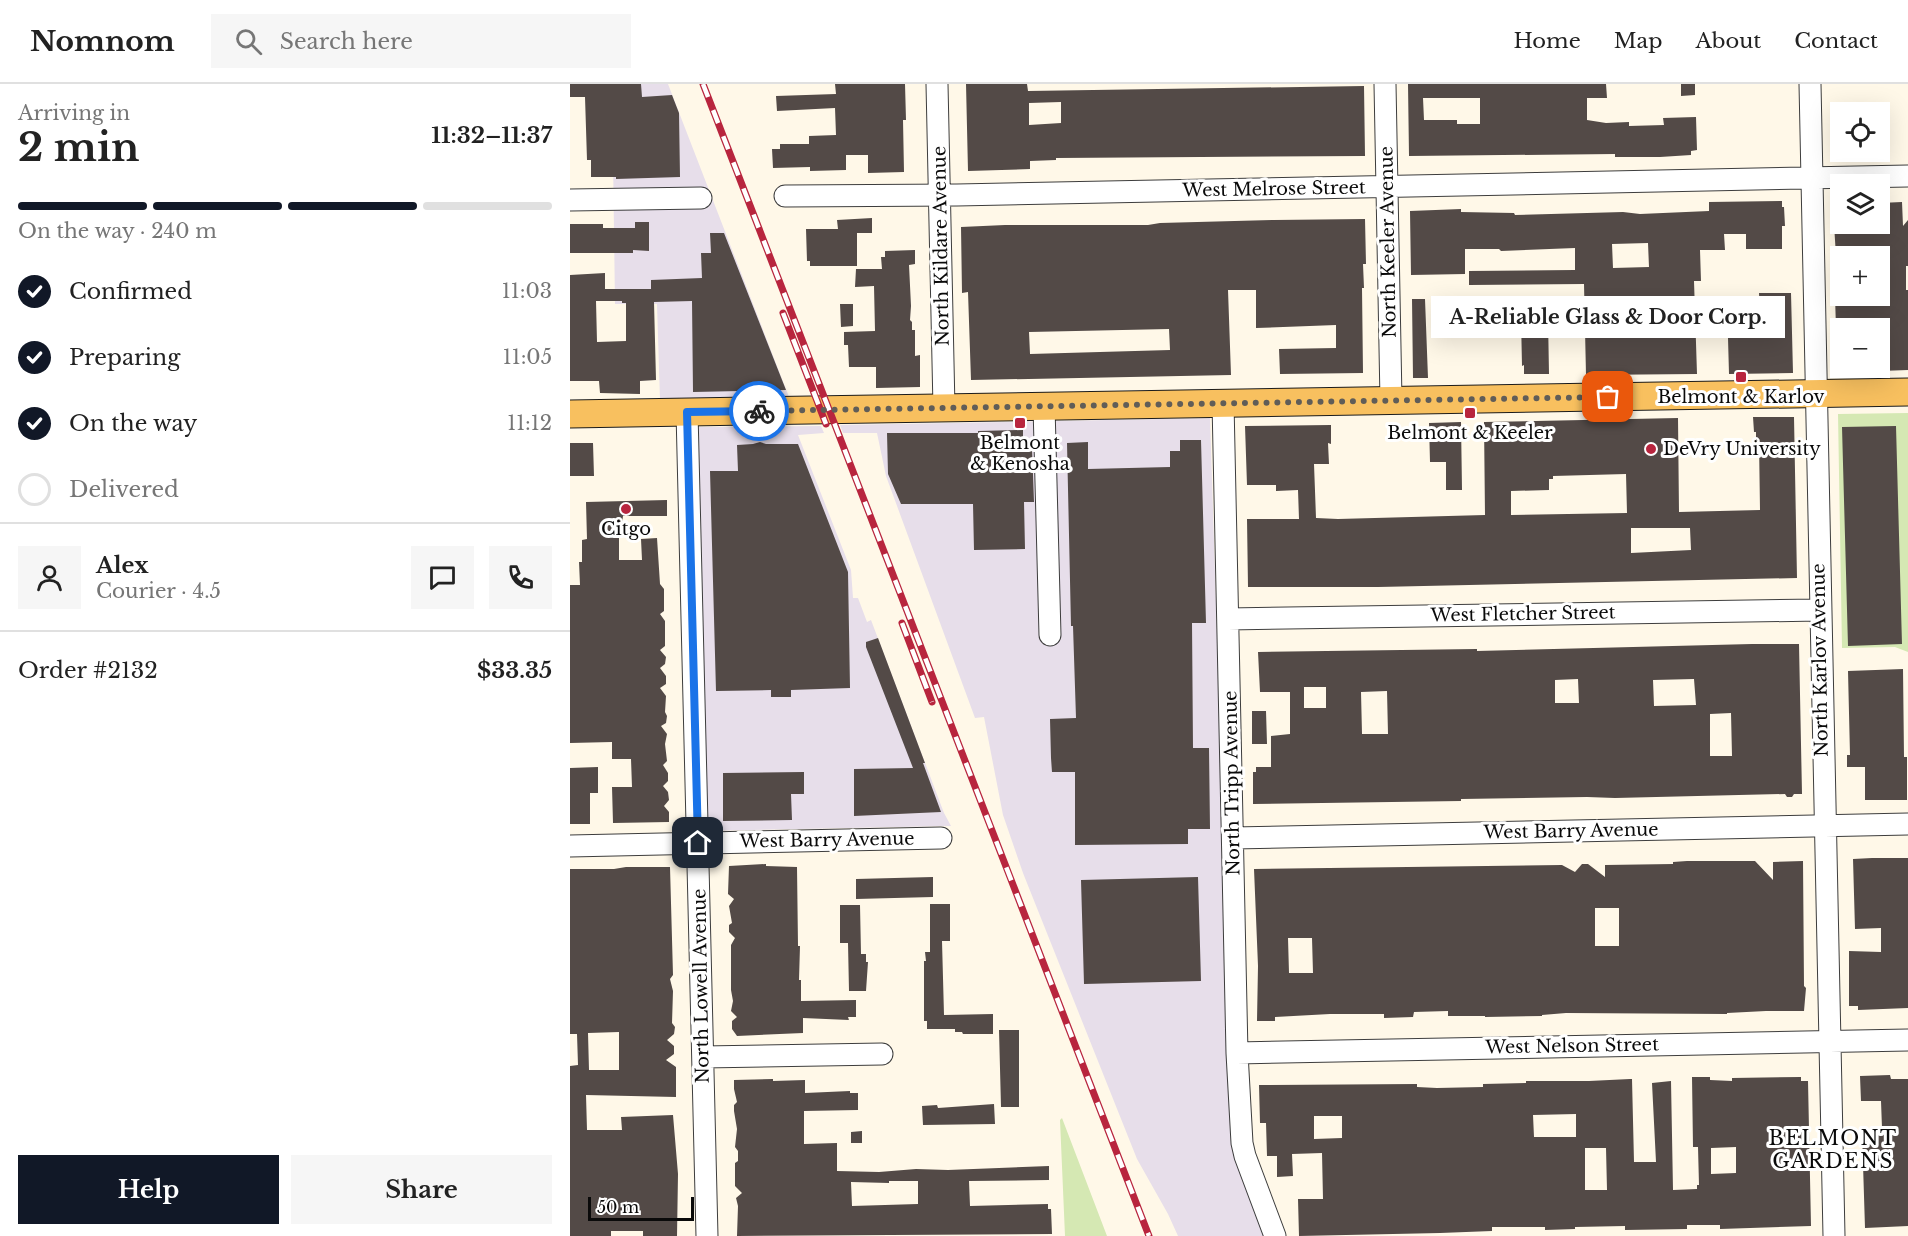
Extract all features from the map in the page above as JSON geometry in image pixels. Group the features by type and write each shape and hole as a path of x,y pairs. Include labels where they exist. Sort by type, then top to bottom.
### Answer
{"main road":[{"path":"570,414 1908,392"}],"street":[{"name":"North Kildare Avenue","path":"937,84 944,408"},
{"name":"North Keeler Avenue","path":"1385,84 1391,400"},
{"name":"North Karlov Avenue","path":"1810,84 1819,610 1834,1236"},
{"name":"West Melrose Street","path":"784,196 1908,176"},
{"path":"570,200 701,198"},
{"name":"North Tripp Avenue","path":"1223,403 1237,1053 1242,1143 1246,1162 1275,1236"},
{"path":"1044,406 1050,635"},
{"name":"North Lowell Avenue","path":"687,412 707,1236"},
{"name":"West Fletcher Street","path":"1228,619 1819,610"},
{"name":"West Barry Avenue","path":"1233,838 1908,824"},
{"name":"West Barry Avenue","path":"570,846 941,838"},
{"name":"West Nelson Street","path":"1237,1053 1908,1040"},
{"path":"703,1057 882,1054"}],"shaded area":[{"path":"612,84 668,84 789,397 660,400 657,304 615,304"},
{"path":"1210,418 1234,1155 1265,1236 1178,1236 1137,1159 1023,873 1003,815 984,717 975,718 886,476 877,433 843,433 840,425"},
{"path":"821,426 824,433 798,435 851,570 853,598 858,598 867,622 871,620 944,813 951,826 706,831 696,427"}],"green space":[{"path":"1908,413 1908,652 1895,647 1842,648 1838,414"},
{"path":"1062,1118 1107,1236 1065,1236 1060,1120"}],"building":[{"path":"570,84 641,84 642,97 672,95 679,113 680,177 616,179 616,177 591,177 591,160 587,160 585,97 570,97"},
{"path":"835,84 905,84 904,172 868,173 868,155 846,155 846,170 810,171 810,167 773,168 772,149 780,149 780,144 809,144 809,136 836,135 835,108 777,111 776,96 836,94"},
{"path":"966,84 1027,84 1028,91 1364,86 1365,156 1056,158 1056,160 1030,161 1030,169 968,171","holes":["1061,102 1061,123 1029,125 1029,103"]},
{"path":"1408,84 1606,84 1607,98 1587,98 1587,120 1606,123 1629,122 1629,126 1664,125 1663,118 1696,117 1697,150 1691,151 1691,155 1660,157 1615,157 1615,154 1409,156","holes":["1423,98 1480,98 1480,124 1457,124 1457,120 1424,120"]},
{"path":"1681,84 1695,84 1695,95 1681,96"},
{"path":"1782,201 1785,226 1782,226 1782,249 1746,249 1746,234 1724,234 1725,250 1700,250 1701,281 1694,281 1697,374 1586,375 1584,284 1469,285 1469,271 1575,270 1575,248 1501,251 1499,249 1465,249 1465,274 1411,275 1410,211 1461,209 1461,212 1514,213 1515,215 1623,212 1640,214 1709,211 1709,202","holes":["1648,243 1649,267 1613,268 1612,244"]},
{"path":"1902,202 1903,226 1908,220 1906,290 1908,290 1908,370 1890,371 1890,318 1836,318 1835,306 1890,306 1890,246 1835,246 1835,234 1890,234 1890,203"},
{"path":"872,218 872,233 857,233 857,266 810,266 810,261 807,261 806,229 838,229 837,220"},
{"path":"1365,219 1366,264 1363,264 1364,288 1362,288 1363,373 1280,374 1279,349 1336,348 1336,325 1256,328 1256,290 1228,290 1231,375 971,380 968,292 962,293 961,227 1148,225","holes":["1169,329 1170,350 1030,354 1029,332"]},
{"path":"635,222 649,222 649,251 570,253 570,224 603,224 603,228 635,228"},
{"path":"710,233 724,233 786,390 693,392 692,301 654,302 656,380 640,381 640,394 600,393 599,381 570,381 570,275 605,273 605,289 651,289 651,280 702,278 701,253 711,253","holes":["596,301 626,303 626,341 597,342"]},
{"path":"915,250 915,264 909,265 910,320 912,330 915,330 915,356 920,355 920,387 876,388 876,367 849,367 848,345 844,345 844,332 875,331 874,286 855,287 856,269 882,269 881,257 885,257 885,251"},
{"path":"1759,293 1791,293 1793,373 1729,374 1728,338 1761,337"},
{"path":"1412,299 1425,299 1428,378 1413,378"},
{"path":"840,304 853,304 853,326 841,327"},
{"path":"1521,318 1548,318 1549,374 1524,374"},
{"path":"1753,417 1794,417 1797,578 1378,587 1248,587 1247,519 1299,519 1298,490 1276,491 1276,485 1247,485 1245,426 1331,425 1331,444 1328,443 1329,464 1314,464 1316,518 1338,519 1485,515 1484,422 1678,418 1679,512 1760,510 1759,441 1756,440 1756,432 1754,432","holes":["1626,474 1627,513 1511,515 1511,491 1549,490 1549,479 1553,479 1553,476","1631,528 1690,528 1691,550 1631,553"]},
{"path":"1461,422 1462,490 1446,490 1446,462 1430,462 1429,423"},
{"path":"1896,426 1902,644 1848,646 1842,427"},
{"path":"1023,430 1023,448 1032,448 1034,502 1024,502 1025,549 974,550 973,504 901,504 888,474 887,433 978,433 978,431"},
{"path":"1180,440 1201,440 1206,623 1192,623 1193,748 1209,748 1210,829 1188,829 1188,844 1075,845 1075,772 1052,772 1050,719 1076,718 1073,626 1071,626 1067,443 1088,442 1088,469 1170,467 1170,451 1180,451"},
{"path":"760,442 798,444 848,572 850,688 791,690 791,697 771,697 771,690 716,691 710,471 738,471 737,445"},
{"name":"Citgo","path":"570,443 593,443 594,476 570,476"},
{"path":"667,500 667,516 623,516 622,523 619,523 619,560 642,560 641,539 657,538 660,584 664,589 664,611 660,614 665,621 665,646 660,650 666,657 665,664 660,668 666,676 666,684 660,688 666,696 666,723 661,726 667,734 665,744 667,761 663,765 668,773 668,781 663,786 668,792 669,800 664,806 669,812 669,822 613,823 612,787 632,787 631,759 612,759 612,742 570,743 570,585 580,585 579,562 582,562 582,540 587,539 586,502"},
{"path":"878,638 941,812 854,816 854,769 913,768 866,647 866,642"},
{"path":"1799,644 1802,794 1794,794 1792,797 1787,797 1785,794 1253,804 1253,772 1256,772 1256,767 1271,767 1271,736 1290,734 1290,692 1260,692 1258,652 1477,649 1477,651","holes":["1578,679 1579,703 1555,703 1555,680","1694,679 1696,705 1654,706 1653,680","1304,687 1326,687 1326,708 1304,708","1387,691 1388,734 1362,734 1361,692","1731,713 1732,756 1710,756 1710,714"]},
{"path":"1903,669 1907,800 1865,800 1865,767 1847,767 1847,755 1850,755 1848,671"},
{"path":"1252,711 1266,711 1267,744 1252,744"},
{"path":"598,767 598,793 590,793 590,824 570,824 570,768"},
{"path":"804,772 804,794 791,794 792,820 723,821 723,773"},
{"path":"1908,858 1908,1008 1858,1010 1858,1006 1849,1006 1849,951 1881,952 1881,928 1855,929 1853,859"},
{"path":"1755,861 1773,880 1773,862 1803,861 1804,986 1806,988 1804,1011 1727,1014 1566,1013 1542,1016 1485,1017 1448,1016 1448,1011 1414,1012 1413,1017 1384,1018 1384,1014 1330,1014 1275,1017 1275,1021 1257,1021 1258,966 1254,869 1562,865 1575,872 1582,864 1588,864 1605,877 1605,865 1673,864 1673,862","holes":["1595,908 1619,908 1619,946 1595,946","1288,938 1312,938 1313,973 1289,973"]},
{"path":"766,864 766,866 797,867 801,1001 856,1000 856,1017 848,1017 849,1020 803,1018 803,1033 737,1036 732,1029 732,1021 737,1017 731,1011 733,1001 731,945 735,938 729,932 729,925 732,923 729,906 734,899 728,894 729,866"},
{"path":"670,867 673,975 670,979 673,991 672,1023 675,1027 674,1034 667,1040 674,1046 674,1054 666,1060 676,1067 676,1097 586,1095 587,1130 622,1130 621,1117 673,1115 678,1174 677,1236 643,1236 643,1231 611,1231 611,1236 570,1236 570,1066 578,1065 577,1034 570,1034 570,869","holes":["619,1032 619,1070 589,1070 588,1033"]},
{"path":"933,877 933,897 856,899 856,879"},
{"path":"1198,877 1201,981 1084,984 1081,880"},
{"path":"930,904 950,904 950,941 942,941 944,1015 993,1014 993,1034 963,1034 955,1032 955,1029 927,1029 927,1021 924,1021 924,961 926,961 925,952 930,952"},
{"path":"840,905 860,905 861,954 866,954 866,962 868,962 866,991 849,991 848,943 840,943"},
{"path":"999,1030 1019,1030 1019,1107 1001,1107"},
{"path":"1890,1075 1891,1079 1908,1079 1908,1226 1865,1228 1862,1132 1881,1132 1882,1128 1881,1101 1861,1101 1860,1076"},
{"path":"1692,1077 1732,1081 1732,1078 1801,1077 1801,1081 1808,1081 1811,1226 1720,1229 1720,1225 1687,1225 1687,1229 1625,1230 1625,1226 1545,1230 1545,1227 1492,1227 1492,1231 1299,1236 1298,1199 1323,1199 1322,1153 1292,1154 1293,1176 1277,1177 1277,1156 1267,1156 1266,1123 1260,1123 1259,1085 1417,1084 1417,1087 1437,1088 1483,1087 1483,1084 1526,1083 1526,1081 1632,1079 1634,1162 1656,1162 1652,1083 1671,1081 1673,1190 1697,1189 1699,1185 1698,1147 1693,1147","holes":["1576,1114 1576,1137 1534,1137 1533,1115","1314,1116 1342,1116 1342,1138 1314,1139","1736,1147 1736,1173 1711,1174 1711,1148","1585,1148 1606,1148 1607,1190 1585,1190"]},
{"path":"734,1080 805,1080 805,1093 850,1091 850,1093 858,1093 858,1110 804,1111 804,1144 837,1143 837,1171 879,1172 1049,1166 1049,1180 969,1181 970,1206 1048,1204 1048,1209 1051,1209 1052,1234 737,1236 736,1198 742,1193 735,1186 735,1163 738,1161 738,1151 735,1147 737,1129 734,1105 737,1102","holes":["918,1181 918,1204 852,1206 851,1182"]},
{"path":"994,1104 995,1124 923,1125 922,1106 937,1105 938,1108"},
{"path":"862,1131 862,1143 851,1143 851,1132"}],"railway":[{"path":"703,84 1149,1236"},
{"path":"783,313 826,424"},
{"path":"902,623 932,702"}],"way so far":[{"path":"759,411 1608,397"}],"place":[{"name":"Belmont & Karlov","path":"1741,377"},
{"name":"A-Reliable Glass & Door Corp.","path":"1608,397"},
{"name":"Belmont & Keeler","path":"1470,413"},
{"name":"Belmont & Kenosha","path":"1020,423"},
{"name":"DeVry University","path":"1651,449"},
{"name":"Citgo","path":"626,509"}],"district":[{"name":"BELMONT GARDENS","path":"1833,1150"}],"route":[{"path":"698,843 687,412 759,411"}]}
